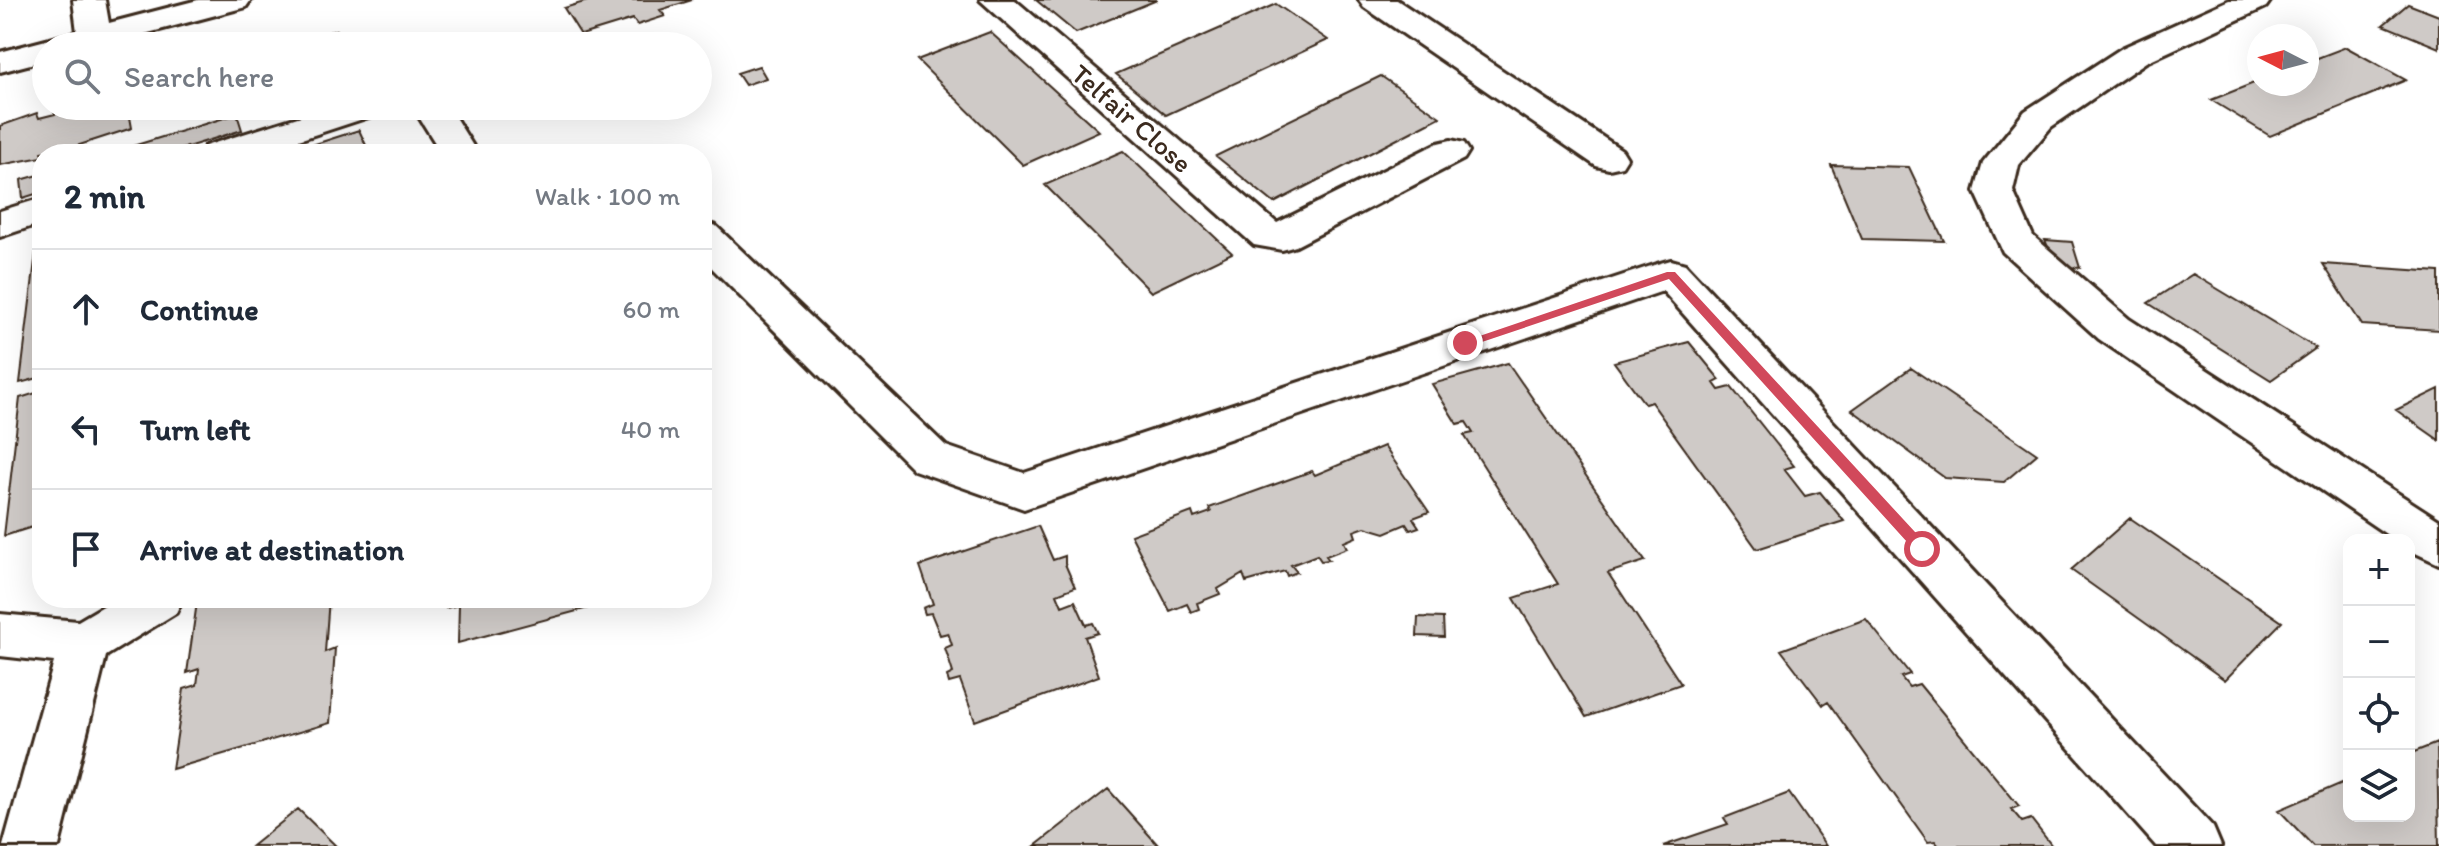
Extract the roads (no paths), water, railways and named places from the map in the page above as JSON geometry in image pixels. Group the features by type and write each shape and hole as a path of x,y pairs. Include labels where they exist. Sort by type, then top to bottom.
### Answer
{"street":[{"path":"89,0 93,32"},
{"path":"113,32 235,0"},
{"name":"Telfair Close","path":"996,0 1268,236 1282,237 1294,232 1451,151"},
{"path":"1375,0 1609,158"},
{"path":"2255,0 2134,55 2038,119 2001,163 1994,191 2017,243 2114,329 2439,545"},
{"path":"0,62 32,54"},
{"path":"249,144 325,120"},
{"path":"439,120 454,144"},
{"path":"0,224 32,213"},
{"path":"712,245 930,458 1024,491 1671,274 2193,846"},
{"path":"0,635 84,643 142,608"},
{"path":"31,846 84,643"}]}
